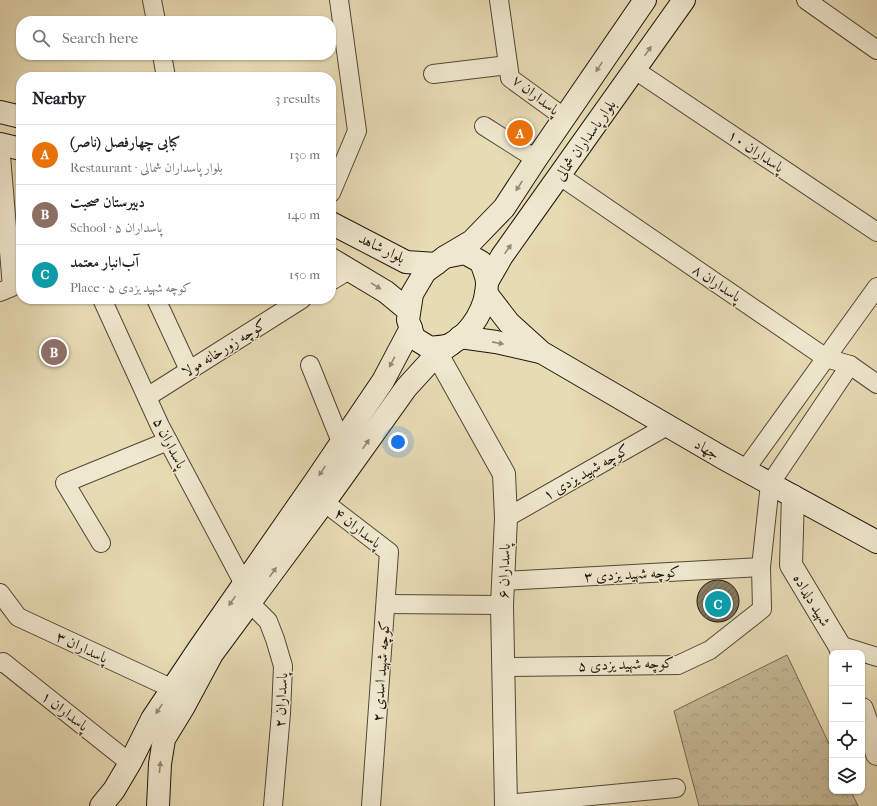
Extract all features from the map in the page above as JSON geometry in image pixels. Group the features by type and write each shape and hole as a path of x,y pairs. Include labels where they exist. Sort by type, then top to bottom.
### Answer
{"main road":[{"name":"بلوار پاسداران شمالی","path":"487,287 502,256 684,0"},
{"name":"بلوار پاسداران شمالی","path":"441,261 472,241 504,208 640,3"},
{"path":"0,112 16,116"},
{"path":"0,144 16,148"},
{"name":"بلوار شاهد","path":"336,226 406,262 441,261"},
{"path":"101,806 114,790 130,763 152,719 173,689 247,594 324,502 406,388 449,345 470,329 483,306 487,287 481,262 465,253 441,261 425,272 412,294 410,319 414,338 430,348 449,345"},
{"path":"337,270 386,292 410,319"},
{"name":"جهاد","path":"487,287 509,323 541,352 667,426 877,542"},
{"path":"158,806 160,764 164,739 247,594 341,442 382,381 410,319"},
{"name":"جهاد","path":"449,345 496,342 541,352"},
{"name":"پاسداران ۶","path":"449,345 504,474 506,518 502,606 506,805"},
{"name":"شهید دلداده","path":"793,496 791,565 840,649"},
{"path":"865,716 872,734 877,754"}],"street":[{"path":"152,0 155,16"},
{"path":"336,181 357,131 339,0"},
{"path":"806,0 877,50"},
{"name":"پاسداران ۷","path":"503,1 510,78 565,118"},
{"path":"163,60 165,72"},
{"path":"433,74 508,65"},
{"name":"پاسداران ۱۰","path":"635,70 877,232"},
{"path":"484,126 536,159"},
{"path":"0,144 12,287 0,292"},
{"name":"پاسداران ۸","path":"560,176 826,358 850,365 877,384"},
{"path":"745,470 877,287"},
{"name":"پاسداران ۵","path":"104,304 168,441 247,594"},
{"path":"158,304 190,370"},
{"name":"کوچه زورخانه مولا","path":"147,397 294,304"},
{"path":"310,365 341,442"},
{"path":"761,567 770,484 850,365"},
{"name":"کوچه شهید یزدی ۱","path":"506,518 667,426"},
{"path":"100,543 65,483 168,441"},
{"name":"پاسداران ۴","path":"324,502 389,552 386,604"},
{"name":"کوچه شهید یزدی ۳","path":"503,581 761,567"},
{"name":"کوچه شهید یزدی ۵","path":"503,666 678,665 710,650 762,609 761,567"},
{"name":"پاسداران ۳","path":"0,593 18,617 173,689"},
{"name":"پاسداران ۲","path":"247,594 268,621 283,666 281,713 273,806"},
{"name":"کوچه شهید اسدی ۲","path":"371,806 386,604 502,606"},
{"path":"840,649 877,657"},
{"name":"پاسداران ۱","path":"0,663 3,662 130,763"},
{"path":"506,805 676,788"}],"green space":[{"path":"787,655 829,744 829,794 852,794 858,806 699,806 674,711"}],"building":[{"path":"714,580 722,580 730,583 736,589 739,601 736,613 730,619 722,622 714,622 706,619 700,613 697,605 697,597 700,589 706,583"}],"place":[{"name":"کبابی چهارفصل (ناصر)","path":"520,133"},
{"name":"دبیرستان صحبت","path":"54,352"},
{"name":"آب‌انبار معتمد","path":"718,604"}]}
